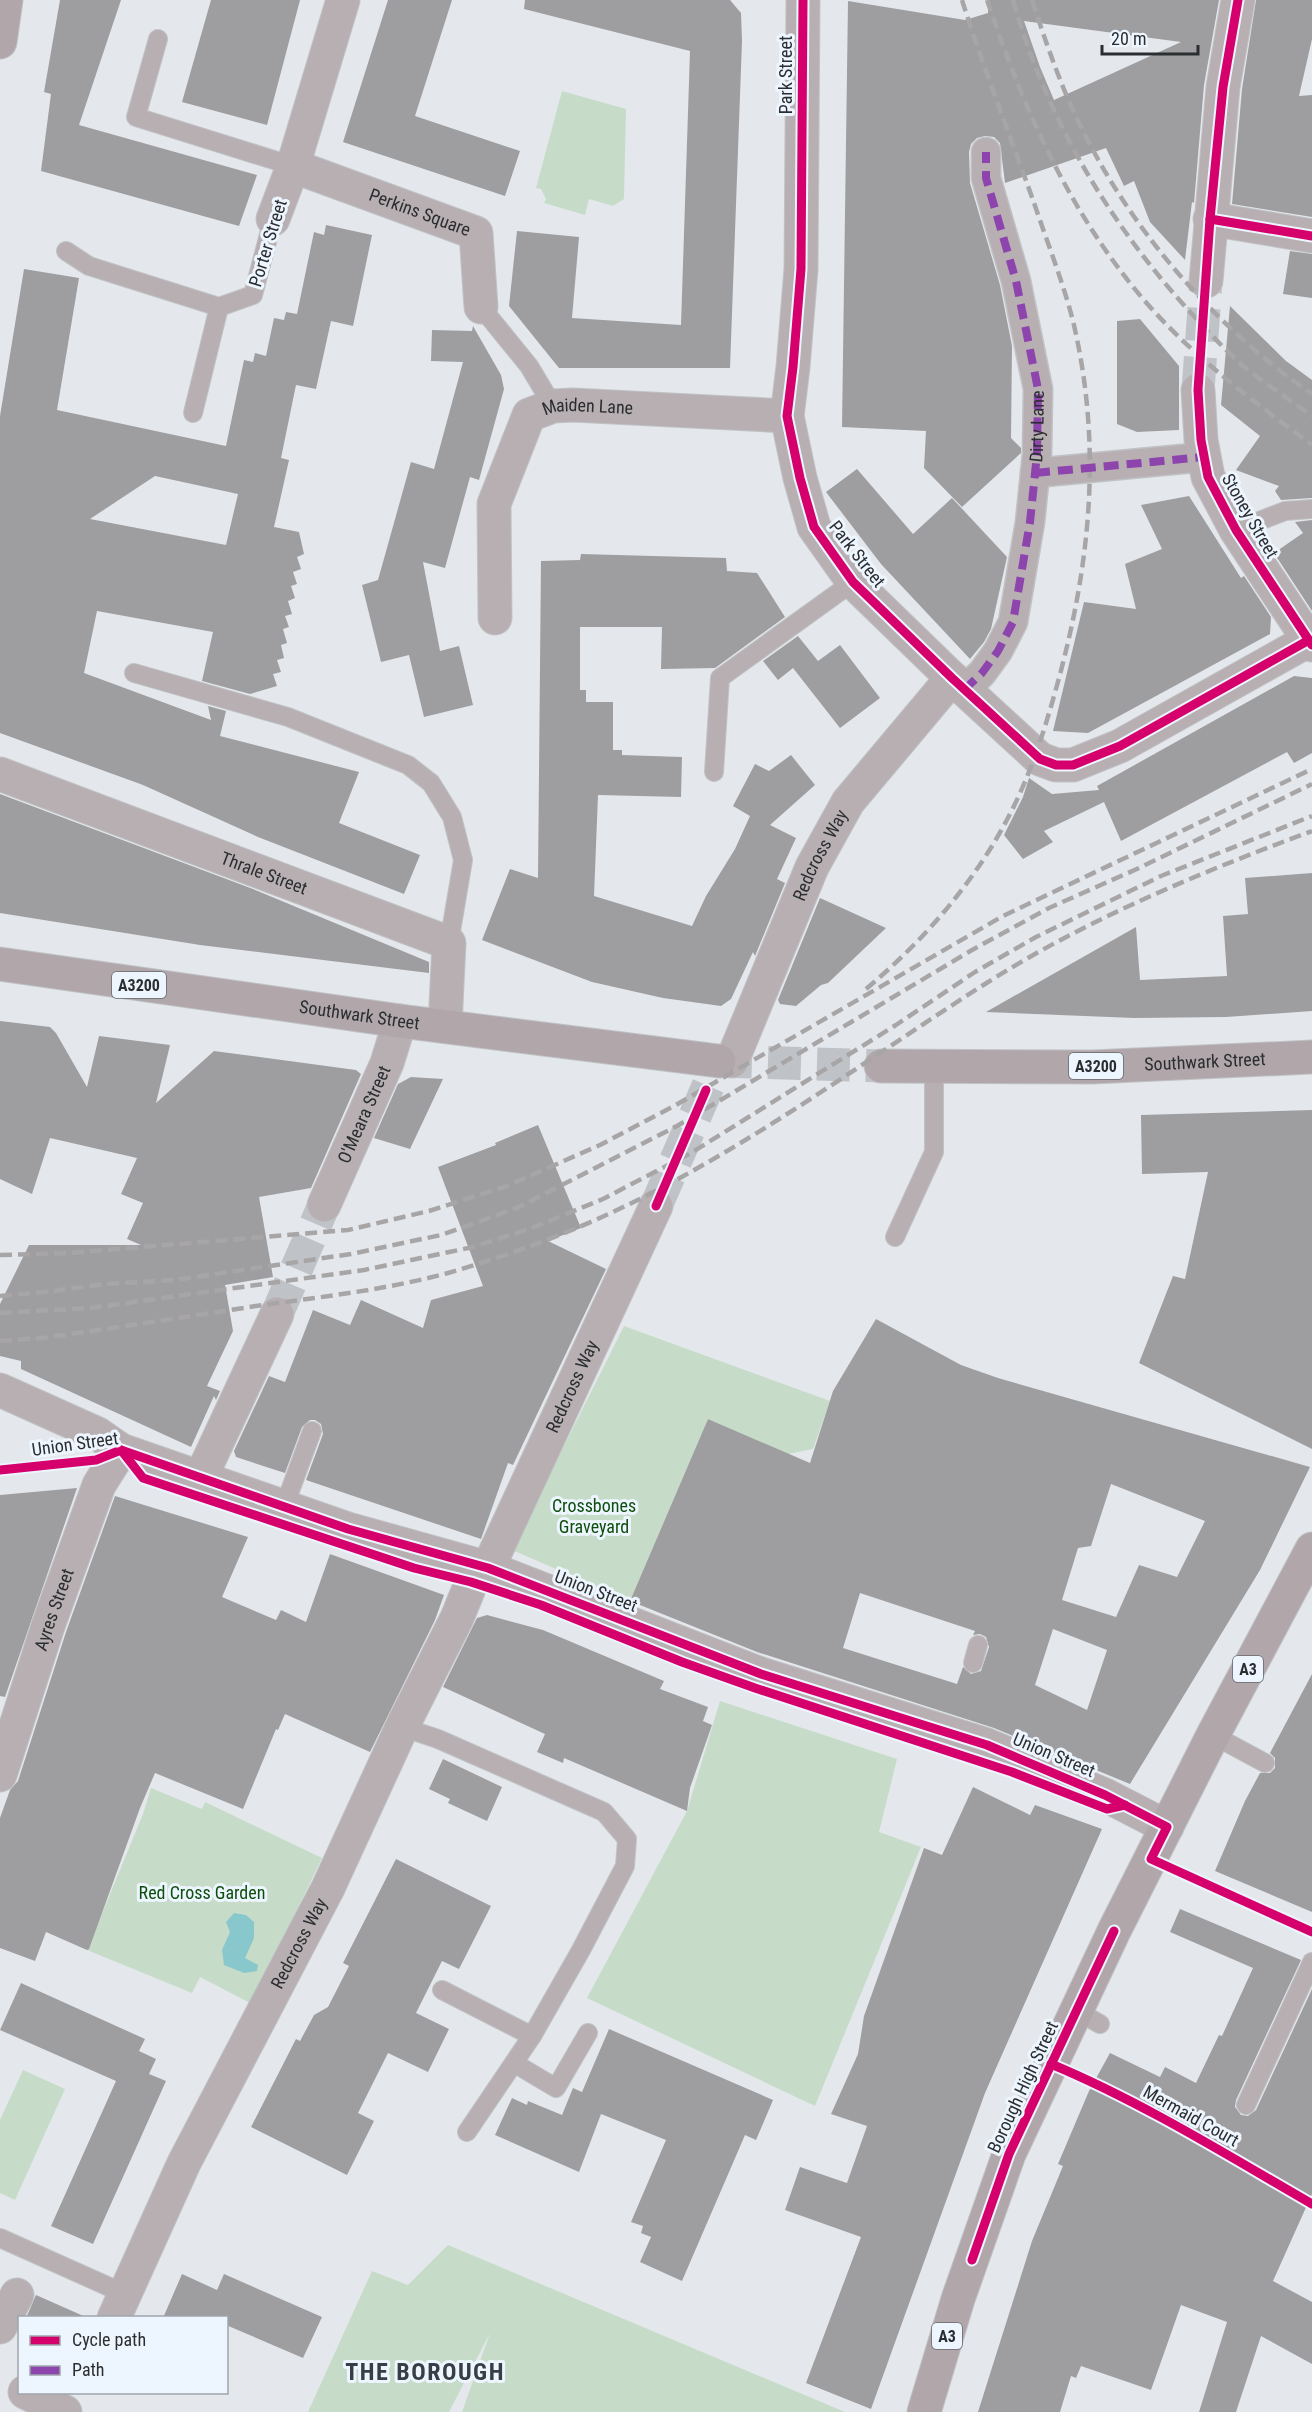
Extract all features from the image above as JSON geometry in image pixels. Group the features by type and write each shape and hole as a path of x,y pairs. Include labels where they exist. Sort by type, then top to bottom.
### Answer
{"main road":[{"name":"Southwark Street","path":"0,964 400,1022 725,1061"},
{"name":"Southwark Street","path":"881,1066 1115,1066 1312,1057"},
{"name":"Borough High Street","path":"924,2412 958,2299 1009,2154 1088,2017 1114,1931 1213,1735 1311,1554"}],"street":[{"name":"Porter Street","path":"273,219 292,166 343,0"},
{"name":"Park Street","path":"803,0 801,270 787,416 800,478 814,527 853,582 958,684 1040,759 1056,765 1073,765 1120,746 1310,643"},
{"path":"1206,281 1223,87 1238,0"},
{"name":"Dirty Lane","path":"958,684 982,673 998,651 1013,622 1030,522 1035,473 1038,389 1016,281 986,178 986,152"},
{"name":"Perkins Square","path":"292,166 476,233 481,307"},
{"path":"1210,219 1312,236"},
{"name":"Stoney Street","path":"1198,390 1201,440 1208,477 1236,530 1310,643"},
{"name":"Maiden Lane","path":"495,618 494,504 529,416 553,406 573,405 787,416"},
{"path":"1035,473 1204,457"},
{"name":"Redcross Way","path":"725,1061 812,867 848,802 958,684"},
{"name":"Thrale Street","path":"0,774 449,943"},
{"path":"445,1026 449,943"},
{"name":"O'Meara Street","path":"324,1205 387,1063 400,1022"},
{"name":"Redcross Way","path":"119,2306 184,2163 328,1888 402,1727 483,1567 656,1206"},
{"path":"200,1479 277,1314"},
{"name":"Union Street","path":"0,1390 98,1434 121,1450 200,1479 348,1529 483,1567 761,1674 954,1725 987,1745 1082,1785 1167,1827"},
{"name":"Ayres Street","path":"0,1775 48,1626 99,1485 121,1450"},
{"path":"0,2327 16,2295"},
{"path":"0,2381 18,2389"},
{"path":"29,2394 68,2412 77,2394"}],"lane":[{"path":"158,39 136,117 292,166"},
{"name":"Porter Street","path":"219,307 253,295 273,219"},
{"path":"66,251 89,266 219,307 193,413"},
{"path":"481,307 529,366 553,406"},
{"path":"1236,530 1285,511 1312,509"},
{"path":"714,772 720,678 853,582"},
{"path":"134,673 288,717 408,765 430,783 452,818 463,860 449,943"},
{"path":"895,1237 934,1152 934,1067"},
{"path":"284,1507 312,1431"},
{"path":"973,1663 978,1645"},
{"path":"402,1727 438,1738 604,1812 627,1839 625,1866 581,1950 532,2036 467,2132"},
{"path":"1213,1735 1265,1763"},
{"path":"1245,2105 1312,1962"},
{"path":"442,1990 532,2036"},
{"path":"514,2063 556,2088 588,2033"},
{"path":"0,2238 119,2306"}],"green space":[{"path":"562,91 626,109 624,199 613,206 589,199 585,215 544,203 546,199 541,189 536,188"},
{"name":"Crossbones Graveyard","path":"624,1326 830,1401 813,1449 788,1454 708,1419 630,1601 512,1550"},
{"path":"720,1701 897,1759 879,1832 921,1847 815,2106 587,1998 687,1811"},
{"name":"Red Cross Garden","path":"151,1788 202,1809 205,1802 322,1858 252,2004 200,1977 192,1993 87,1950 143,1814"},
{"path":"23,2070 65,2089 15,2200 0,2193 0,2120"},
{"path":"448,2245 845,2412 462,2412 490,2333 449,2412 308,2412 372,2271 408,2285"}],"water":[{"path":"234,1913 246,1915 254,1922 254,1938 245,1958 258,1965 257,1971 244,1973 224,1965 222,1950 230,1932 226,1922"}],"building":[{"path":"60,0 121,0 79,125 257,175 239,226 41,171 51,94 44,92"},
{"path":"211,0 300,0 267,125 182,102"},
{"path":"388,0 452,0 415,116 520,151 505,196 343,142"},
{"path":"525,0 730,0 741,13 742,41 730,368 559,368 509,306 517,231 579,237 572,318 681,325 690,51 524,9"},
{"path":"989,0 1219,0 1204,85 1194,203 1192,202 1185,260 1150,222 1134,181 1124,186 1106,148 1005,183 1000,143 994,137 985,136 977,138 971,144 970,183 1000,285 1012,346 1011,438 1021,448 1021,453 962,507 924,468 926,431 842,427 848,1 965,20 988,13","holes":["1024,21 1181,42 1054,100"]},
{"path":"1256,0 1312,0 1312,39 1299,96 1312,95 1312,217 1232,204 1242,89"},
{"path":"326,225 372,235 353,326 331,321 316,389 296,385 281,458 289,460 274,527 299,532 304,554 297,557 301,569 293,572 297,584 291,586 295,598 288,601 292,614 285,616 289,627 283,629 287,643 281,645 284,658 277,660 281,672 273,674 277,686 250,694 202,681 213,632 97,611 84,673 211,720 208,706 226,711 220,736 359,772 339,823 420,855 404,894 258,837 143,785 0,733 0,416 24,269 79,278 57,410 226,446 244,360 253,362 255,353 266,356 274,318 284,320 286,312 297,314 314,232 324,235","holes":["155,476 238,494 226,545 90,519"]},
{"path":"1290,251 1312,254 1312,298 1283,294"},
{"path":"1230,306 1286,361 1312,380 1312,498 1281,500 1275,491 1279,486 1236,470 1260,436 1221,405"},
{"path":"1140,319 1179,366 1179,430 1137,432 1117,424 1117,321"},
{"path":"473,326 501,375 504,389 479,480 470,477 445,568 423,562 440,651 459,646 473,705 424,717 409,655 381,662 362,585 378,580 411,462 434,469 463,362 431,361 432,330 472,331"},
{"path":"857,469 913,534 952,498 1007,557 991,629 970,659 881,564 826,492"},
{"path":"1189,496 1241,578 1244,576 1271,617 1270,634 1088,733 1053,731 1084,602 1136,609 1125,564 1162,549 1141,505"},
{"path":"1312,520 1312,611 1274,553 1303,533 1295,522"},
{"path":"581,554 726,558 727,571 757,573 785,617 715,668 661,669 662,627 580,627 580,690 586,690 586,702 613,702 613,750 622,750 622,755 682,757 681,797 598,795 594,896 692,926 706,896 735,849 750,816 733,806 755,764 769,771 791,755 815,785 770,825 796,838 777,879 785,883 755,956 753,952 731,999 721,1006 663,998 592,982 482,940 510,869 538,878 541,561 580,560"},
{"path":"798,636 818,661 840,645 880,698 840,728 793,668 778,680 763,661"},
{"path":"1294,676 1312,678 1312,753 1294,763 1287,752 1121,841 1104,802 1044,831 1053,842 1023,859 1004,835 1023,797 1029,778 1052,794 1099,790 1097,786"},
{"path":"0,794 253,889 429,962 429,973 200,945 0,913"},
{"path":"1312,873 1312,1011 1226,1017 1134,1018 986,1012 1136,927 1140,980 1227,976 1223,916 1248,914 1245,878"},
{"path":"820,898 886,928 828,983 821,985 796,1006 780,1004 778,1000"},
{"path":"0,1021 50,1027 56,1033 87,1087 99,1036 170,1045 156,1103 214,1051 356,1070 361,1074 311,1188 259,1197 273,1277 225,1285 233,1331 207,1386 220,1391 216,1400 214,1396 191,1447 21,1369 21,1361 0,1356 0,1304 29,1245 141,1245 127,1239 143,1203 121,1194 137,1158 50,1138 32,1194 0,1179"},
{"path":"411,1077 443,1079 410,1149 374,1138 398,1084"},
{"path":"1312,1110 1312,1449 1139,1363 1173,1276 1185,1279 1208,1172 1142,1174 1141,1115"},
{"path":"538,1125 581,1228 548,1241 606,1269 513,1465 508,1463 481,1539 306,1480 323,1434 321,1424 315,1420 310,1420 302,1427 285,1473 236,1457 234,1451 269,1376 285,1382 313,1310 350,1325 361,1300 423,1328 431,1300 483,1286 438,1167 496,1145 495,1143"},
{"path":"876,1319 961,1365 998,1378 1310,1467 1260,1570 1130,1784 994,1728 757,1652 630,1601 708,1419 810,1463 833,1391","holes":["1111,1484 1205,1521 1177,1577 1139,1565 1116,1617 1062,1600 1078,1548 1091,1546","860,1593 975,1631 973,1635 980,1634 986,1637 989,1647 981,1671 971,1674 963,1667 957,1684 843,1648","1053,1629 1107,1650 1087,1710 1035,1685"]},
{"path":"77,1488 5,1697 0,1696 0,1495"},
{"path":"115,1496 248,1537 222,1597 276,1620 281,1610 306,1622 330,1554 444,1595 435,1620 370,1752 285,1714 278,1730 276,1729 243,1809 155,1773 89,1949 46,1932 35,1961 0,1948 0,1818 10,1790 18,1781 66,1632"},
{"path":"487,1615 543,1630 664,1681 660,1689 708,1707 703,1721 712,1725 690,1788 687,1811 564,1758 563,1763 537,1752 545,1734 443,1687 477,1618"},
{"path":"1312,1674 1312,1912 1215,1871 1245,1801 1260,1773 1270,1773 1275,1768 1275,1758 1270,1753"},
{"path":"443,1759 502,1787 487,1821 448,1803 450,1799 429,1789"},
{"path":"973,1787 1030,1815 1035,1805 1102,1829 985,2093 871,2409 806,2383 861,2237 785,2210 800,2167 847,2183 867,2126 831,2114 858,2054 864,2016 924,1848 942,1855"},
{"path":"396,1859 491,1906 459,1969 442,1961 416,2013 449,2029 428,2072 388,2053 358,2113 374,2121 347,2175 251,2127 296,2039 300,2041 314,2015 328,2007 349,1966 343,1963"},
{"path":"1180,1909 1301,1960 1236,2100 1235,2107 1241,2115 1248,2116 1256,2110 1312,1989 1312,2194 1273,2281 1312,2302 1312,2364 1261,2336 1236,2412 1199,2412 1227,2322 1181,2305 1151,2390 1081,2366 1076,2378 1071,2376 1060,2412 978,2412 1032,2241 1063,2166 1058,2164 1089,2091 1110,2053 1160,2077 1165,2067 1196,2083 1219,2035 1222,2036 1253,1968 1170,1932"},
{"path":"21,1983 145,2039 139,2051 156,2059 149,2074 166,2081 93,2244 51,2226 116,2081 0,2030"},
{"path":"609,2029 773,2100 756,2140 745,2135 682,2281 640,2262 651,2237 641,2233 643,2226 631,2222 666,2140 601,2114 579,2172 495,2135 512,2098 527,2105 528,2101 562,2115 573,2088 582,2092"},
{"path":"182,2274 217,2290 224,2274 322,2317 303,2358 228,2326 228,2316 164,2316"},
{"path":"36,2295 83,2316 27,2316"}],"tunnel":[{"path":"1198,390 1206,281"},
{"path":"656,1206 719,1061"},
{"path":"719,1061 881,1066"},
{"path":"277,1314 324,1205"}],"railway":[{"path":"866,989 910,949 950,905 985,857 1014,806 1040,743 1059,678 1079,589 1085,545 1089,501 1088,412 1073,321 962,0"},
{"path":"987,0 1016,80 1051,158 1071,195 1117,266 1144,300 1182,340 1246,395 1312,445"},
{"path":"1013,0 1026,42 1060,123 1080,161 1127,235 1182,303 1226,350 1250,372 1312,416"},
{"path":"1032,0 1075,115 1114,187 1137,221 1162,254 1217,315 1279,370 1312,394"},
{"path":"0,1255 69,1253 348,1230 429,1211 507,1186 600,1145 674,1106 1003,916 1312,769"},
{"path":"0,1296 105,1284 175,1280 351,1254 441,1235 517,1208 677,1126 972,950 1049,908 1139,868 1312,784"},
{"path":"0,1313 91,1308 364,1270 473,1247 532,1228 603,1199 691,1153 896,1025 975,972 1036,937 1161,876 1312,816"},
{"path":"0,1341 42,1338 376,1289 448,1273 547,1240 633,1202 685,1175 787,1114 985,984 1063,939 1144,899 1228,863 1312,831"}],"marked path":[{"path":"964,690 982,673 998,651 1013,622 1030,522 1037,454 1038,389 1016,281 986,178 986,152"},
{"path":"1035,473 1204,457"}],"cycle path":[{"path":"803,0 801,269 787,416 800,478 814,527 853,582 1040,759 1056,765 1073,765 1120,746 1309,640"},
{"path":"1238,0 1223,87 1210,219 1198,390 1201,440 1208,477 1236,530 1312,645"},
{"path":"1210,219 1312,236"},
{"path":"656,1206 706,1090"},
{"path":"121,1450 143,1478 414,1568 471,1582 541,1605 682,1662 1012,1772 1107,1809 1125,1805"},
{"path":"0,1470 96,1460 121,1450 348,1529 488,1568 761,1674 987,1745 1105,1795 1167,1827 1151,1859 1312,1932"},
{"path":"972,2260 1009,2154 1114,1931"},
{"name":"Mermaid Court","path":"1051,2064 1151,2112 1312,2204"}],"district":[{"name":"THE BOROUGH","path":"425,2372"}]}
